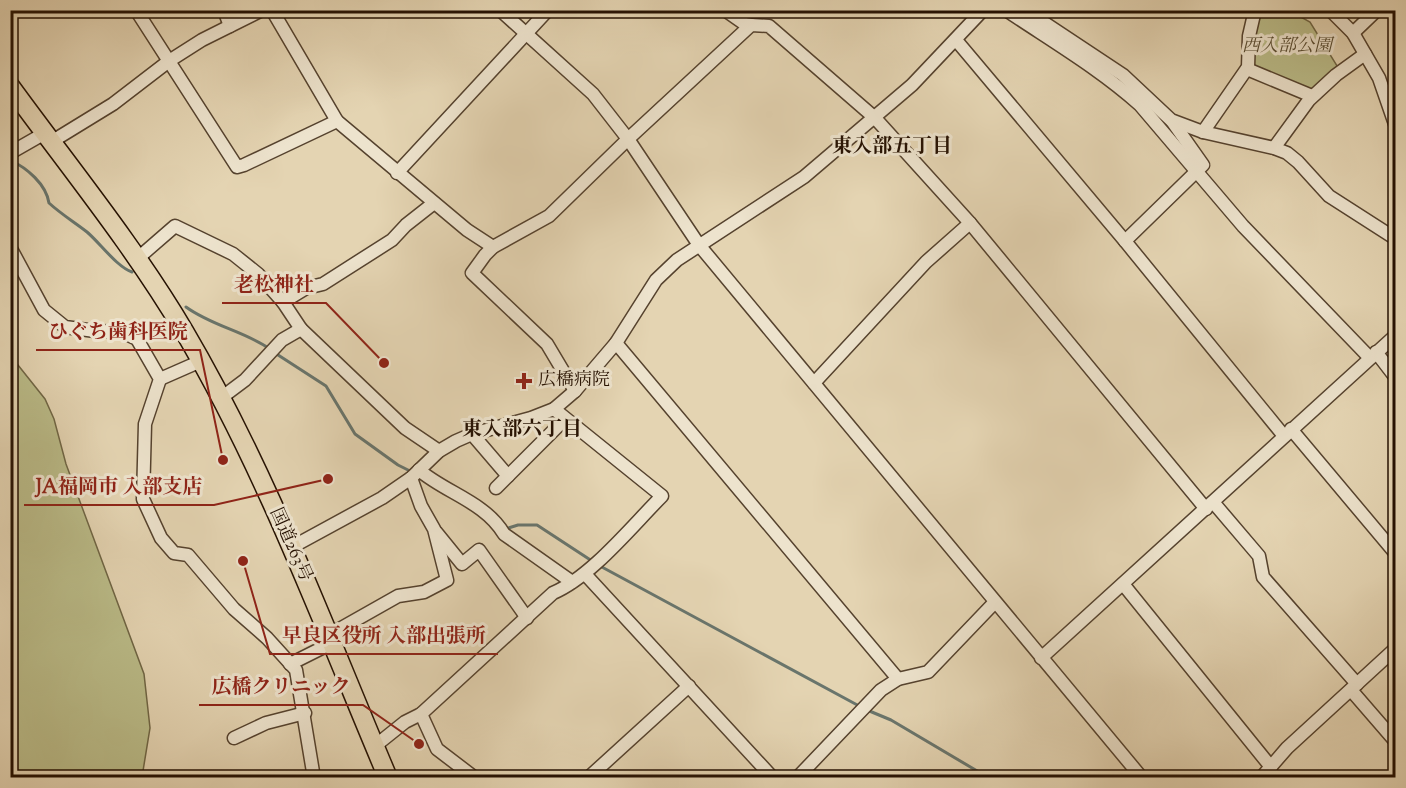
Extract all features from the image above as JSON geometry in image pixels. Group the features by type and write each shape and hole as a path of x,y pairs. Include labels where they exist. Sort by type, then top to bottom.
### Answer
{"highway":[{"name":"国道263号","path":"10,86 137,259 201,361 292,547 388,777"}],"street":[{"path":"135,10 237,167 337,121"},
{"path":"224,10 230,26"},
{"path":"10,153 48,138 113,104 169,61 202,40 262,10"},
{"path":"272,10 337,121 467,230 493,247"},
{"path":"500,10 592,94 628,139 699,245 1142,777"},
{"path":"397,173 548,10"},
{"path":"725,10 745,24 769,26 875,118 970,223 1209,505 1259,556 1263,577 1354,687 1395,742"},
{"path":"292,547 382,498 415,474 439,451 472,434 531,418 554,409 575,391 616,343 656,280 677,260 804,177 912,85 983,10"},
{"path":"1006,10 1124,90 1140,105 1243,226 1395,378"},
{"path":"1025,10 1123,75 1171,120 1203,165 1125,242"},
{"path":"1203,132 1247,69 1249,36 1255,10"},
{"path":"1330,10 1353,33 1379,78 1395,127"},
{"path":"1353,33 1377,10"},
{"path":"575,391 547,344 472,273 493,247 549,216 751,25"},
{"path":"956,40 1288,433 1395,554"},
{"path":"1274,148 1312,96 1335,75 1365,54"},
{"path":"1247,69 1312,96"},
{"path":"1171,120 1203,132 1287,153 1329,196 1395,239"},
{"path":"283,302 306,288 322,284 392,240 406,225 434,203"},
{"path":"814,383 926,262 970,223"},
{"path":"137,259 175,226 232,254 258,274 283,302 301,329 405,428 439,451"},
{"path":"10,247 44,310 65,327 122,332 137,339 160,379"},
{"path":"221,398 245,380 282,340 301,329"},
{"path":"1041,658 1395,335"},
{"path":"616,343 898,679"},
{"path":"201,361 160,379 145,424 143,499 161,538 174,553 188,555 234,609 267,638 296,670 314,777"},
{"path":"375,746 405,722 421,714 553,593 568,587 587,572 662,496 554,409"},
{"path":"496,489 565,419"},
{"path":"472,434 508,476"},
{"path":"415,474 421,506 434,529 462,564 479,550 527,618"},
{"path":"415,474 429,478 481,508 502,530 572,582"},
{"path":"290,664 398,596 424,592 447,580 434,529"},
{"path":"587,572 773,777"},
{"path":"1123,584 1271,767"},
{"path":"797,777 881,690 898,679 928,672 994,602"},
{"path":"1261,777 1287,748 1395,648"},
{"path":"588,777 689,686"},
{"path":"234,738 266,723 304,713"},
{"path":"421,714 437,748 474,777"}],"green space":[{"name":"西入部公園","path":"1260,11 1290,11 1310,22 1339,69 1311,92 1254,70 1253,37"},
{"path":"10,355 45,399 54,419 66,464 144,674 150,728 142,777 11,777"}],"waterway":[{"path":"10,160 35,177 44,189 49,203 87,232 120,265 132,272"},
{"path":"186,307 270,349"},
{"path":"275,353 326,386 355,434 398,465 412,472"},
{"path":"505,529 518,525 537,525 592,561"},
{"path":"600,566 861,707"},
{"path":"867,710 891,720 989,778"}],"place":[{"name":"老松神社","path":"384,363"},
{"name":"広橋病院","path":"524,381"},
{"name":"ひぐち歯科医院","path":"223,460"},
{"name":"JA福岡市 入部支店","path":"328,479"},
{"name":"早良区役所 入部出張所","path":"243,561"},
{"name":"広橋クリニック","path":"419,744"}],"district":[{"name":"東入部五丁目","path":"892,147"},
{"name":"東入部六丁目","path":"522,430"}]}
